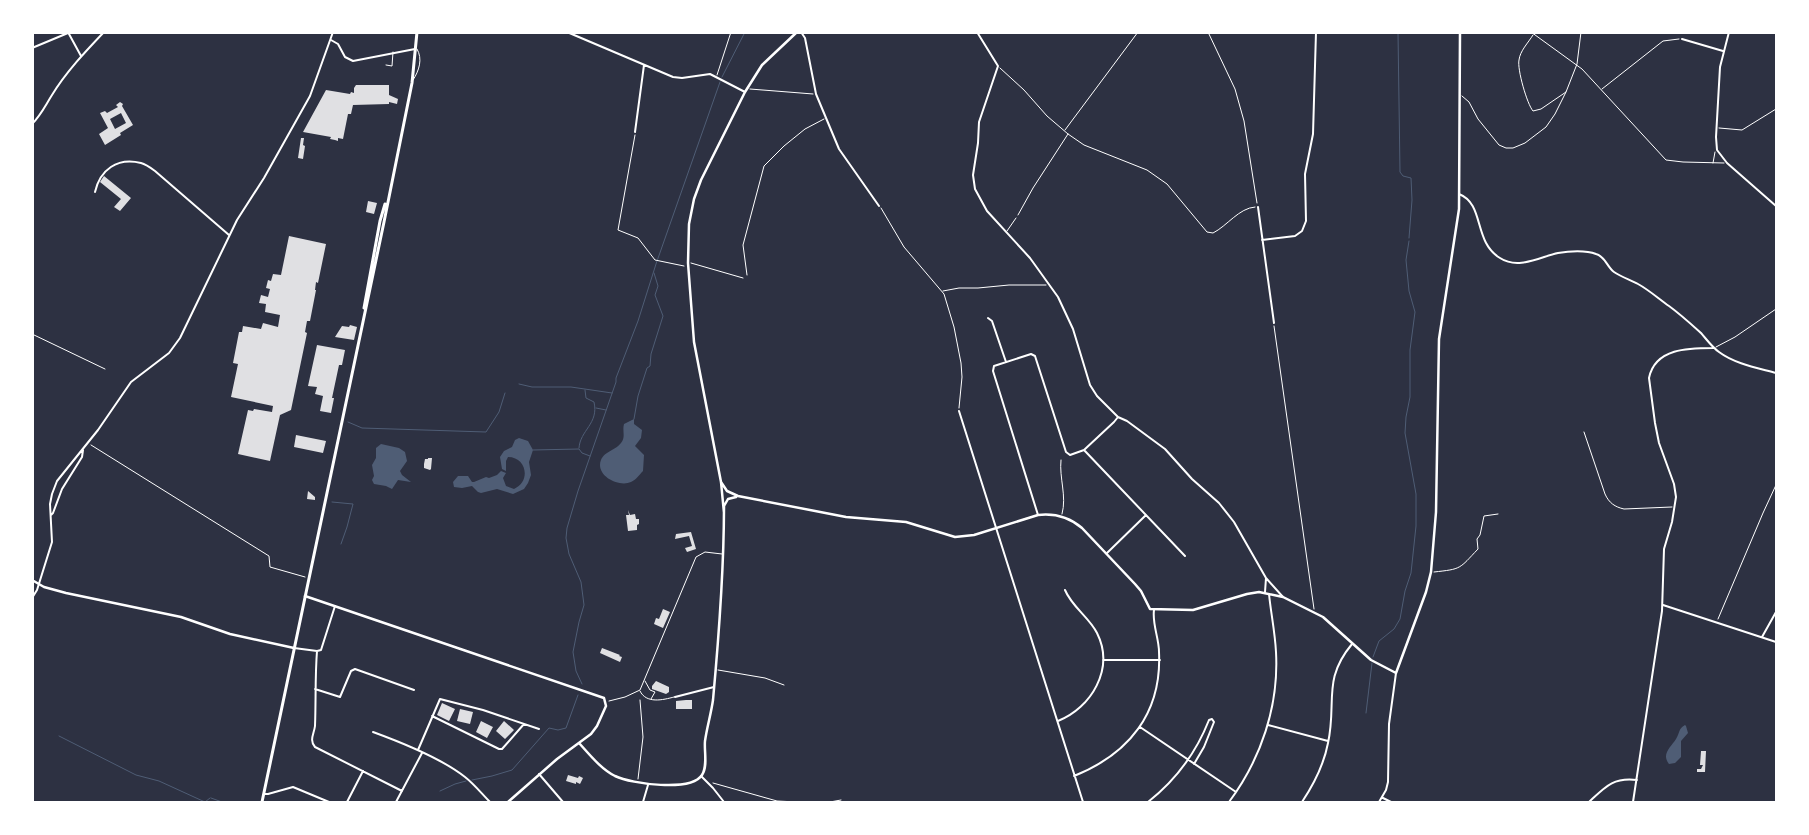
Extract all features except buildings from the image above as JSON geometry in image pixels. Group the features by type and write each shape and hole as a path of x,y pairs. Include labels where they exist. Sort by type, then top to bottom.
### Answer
{"main road":[{"path":"262,802 412,83 417,32"}],"street":[{"path":"32,124 42,114 52,95 81,56 104,32"},
{"path":"32,598 38,590 52,542 50,504 55,485 83,450 133,380 159,362 176,345 237,220 264,178 306,104 333,32"},
{"path":"567,32 678,78 705,74 746,90"},
{"path":"727,499 721,491 721,482 698,368 688,267 689,224 698,190 746,90 762,65 797,32"},
{"path":"801,32 806,38 816,94 839,149 879,206"},
{"path":"976,32 998,66 979,122 973,175 975,189 982,204 1030,258 1062,304 1073,329 1092,390 1111,412 1127,421 1164,449 1192,479 1219,503 1234,522 1266,578 1283,596"},
{"path":"1262,240 1295,236 1302,231 1306,221 1305,174 1313,139 1316,32"},
{"path":"1379,802 1383,798 1388,782 1389,724 1396,673 1426,592 1431,572 1436,512 1439,340 1453,252 1459,194 1460,32"},
{"path":"1729,32 1720,66 1716,144 1720,155 1776,206"},
{"path":"32,48 68,33 81,56"},
{"path":"1682,39 1723,51"},
{"path":"331,40 338,44 345,57 353,61 416,48"},
{"path":"386,65 392,66 393,52"},
{"path":"635,132 644,65"},
{"path":"95,192 98,180 110,167 119,163 142,163 155,171 229,235"},
{"path":"1459,194 1464,196 1474,206 1478,225 1484,240 1492,253 1502,260 1518,262 1538,260 1562,252 1590,252 1601,256 1613,272 1637,283 1671,308 1698,330 1713,348 1734,360 1776,373"},
{"path":"1258,207 1274,322"},
{"path":"1006,231 1016,218"},
{"path":"988,318 992,321 1006,362"},
{"path":"1633,802 1663,605 1664,549 1675,507 1674,484 1655,423 1649,384 1650,371 1656,362 1665,355 1676,351 1713,348"},
{"path":"1038,514 993,371 994,366 1031,354 1035,356 1066,452 1070,455 1084,450 1118,417"},
{"path":"959,411 1083,802"},
{"path":"51,516 62,489 82,457 83,450"},
{"path":"1084,450 1186,556"},
{"path":"721,482 728,492 727,499"},
{"path":"723,493 728,492 738,496 846,516 906,522 949,536 964,537 1038,514 1062,516 1082,528 1135,584 1141,591 1150,609 1193,610 1247,594 1265,592 1283,596 1330,622 1374,661 1396,673"},
{"path":"579,743 614,775 638,783 648,785 689,783 696,781 701,776 705,767 706,741 714,687 724,554 724,513 722,503 727,499 738,496"},
{"path":"1106,554 1146,515"},
{"path":"305,596 566,686 587,691 608,701 626,697 640,690 696,557 705,552 724,554"},
{"path":"1265,592 1266,578"},
{"path":"32,580 39,585 66,593 181,617 236,636 317,652 321,650 335,606"},
{"path":"1058,721 1077,712 1088,700 1099,682 1103,660 1098,635 1068,598 1065,590"},
{"path":"1229,802 1254,761 1268,725 1275,690 1276,653 1269,594"},
{"path":"1663,605 1776,642"},
{"path":"1074,776 1089,770 1112,756 1131,739 1146,716 1156,689 1160,660 1153,617 1154,610"},
{"path":"1762,637 1776,612"},
{"path":"1302,802 1320,769 1328,742 1335,673 1343,656 1353,644"},
{"path":"317,652 314,727 311,740 315,747 402,791"},
{"path":"1103,660 1160,660"},
{"path":"315,689 340,697 351,671 355,669 414,690"},
{"path":"645,680 650,690 655,692 650,700"},
{"path":"640,690 642,695 650,700 667,700 714,687"},
{"path":"418,750 440,699 483,710 539,729"},
{"path":"508,802 597,726 608,701"},
{"path":"432,716 499,749 502,749 524,724"},
{"path":"1148,802 1169,784 1188,760 1199,744 1209,720 1212,719 1214,722 1212,729 1194,764"},
{"path":"1268,725 1328,742"},
{"path":"1140,727 1236,792"},
{"path":"373,732 418,750 456,770 467,778 490,802"},
{"path":"396,802 422,753"},
{"path":"347,802 363,771"},
{"path":"539,774 563,802"},
{"path":"701,776 724,802"},
{"path":"1590,802 1610,783 1620,780 1637,780"},
{"path":"644,802 648,785"},
{"path":"264,794 293,787 329,802"},
{"path":"1383,798 1391,802"}],"path":[{"path":"716,77 731,32"},
{"path":"1064,131 1138,32"},
{"path":"998,66 1064,131 1084,145 1147,170 1167,184 1193,217 1196,217 1208,232 1214,233 1247,208 1258,207 1244,121 1235,89 1208,32"},
{"path":"1531,32 1577,64 1666,160 1728,163"},
{"path":"1459,96 1463,96 1466,99 1478,119 1499,145 1513,148 1525,143 1546,127 1559,107 1577,64 1581,32"},
{"path":"1533,35 1518,59 1518,66 1531,109 1537,111 1566,92"},
{"path":"1602,89 1663,41 1682,39"},
{"path":"746,90 816,94"},
{"path":"1716,127 1742,130 1776,109"},
{"path":"747,276 743,246 744,239 764,166 784,146 805,130 826,118"},
{"path":"635,132 618,230 638,238 658,262 688,267"},
{"path":"1016,218 1068,134"},
{"path":"1713,163 1716,144"},
{"path":"879,206 904,247 942,291 954,327 961,363 962,377 959,407"},
{"path":"688,263 743,278"},
{"path":"942,291 1009,285 1042,286 1049,283"},
{"path":"1713,348 1776,309"},
{"path":"1274,322 1314,612"},
{"path":"32,334 106,369"},
{"path":"1584,432 1604,494 1610,503 1624,509 1675,507"},
{"path":"88,443 269,556 270,567 306,577"},
{"path":"1061,460 1064,506 1062,516"},
{"path":"1716,622 1776,485"},
{"path":"1431,572 1457,570 1462,566 1478,549 1477,539 1480,535 1484,516 1498,514"},
{"path":"715,670 765,678 784,685"},
{"path":"638,783 643,738 640,700"},
{"path":"713,783 777,802 797,802"},
{"path":"830,802 841,800"}],"water":[{"path":"634,419 634,424 642,430 641,438 635,446 644,455 643,471 631,482 616,482 603,474 600,465 601,460 605,454 621,443 624,424"},
{"path":"519,438 528,441 533,450 529,462 531,475 524,489 513,494 497,489 481,493 472,486 454,487 453,482 458,476 468,476 474,482 497,475 501,471 506,473 503,478 506,486 514,489 519,486 525,476 523,465 514,458 508,457 506,471 502,469 500,457"},
{"path":"381,444 399,448 405,452 407,461 400,471 411,482 398,480 392,489 374,484 372,480 374,476 372,465 376,458 376,448"},
{"path":"1685,725 1688,733 1681,741 1681,757 1675,763 1669,764 1666,754"}],"waterway":[{"path":"722,77 745,32"},
{"path":"1398,32 1400,172 1403,176 1411,178 1412,200 1409,238"},
{"path":"582,684 576,671 573,652 584,605 581,582 569,554 566,538 567,528 616,378 638,321 720,82"},
{"path":"1373,657 1379,641 1394,629 1400,619 1405,591 1411,573 1416,526 1416,494 1405,433 1410,397 1410,350 1415,312 1409,291 1406,260 1409,241"},
{"path":"634,419 638,396 647,368 650,366 651,354 663,316 655,295 658,286 654,273"},
{"path":"519,384 532,387 571,387 612,393"},
{"path":"579,448 582,436 592,421 595,410 594,402 586,398 585,390"},
{"path":"348,422 362,428 486,432 499,412 505,393"},
{"path":"596,408 606,410"},
{"path":"533,450 579,449 582,453 590,456"},
{"path":"332,502 353,504 341,544"},
{"path":"1366,713 1372,663"},
{"path":"472,780 512,770 549,728 558,730 566,728 578,695"},
{"path":"59,736 136,775 159,781 205,802 210,798"},
{"path":"440,791 466,781"},
{"path":"211,798 222,802"}]}
